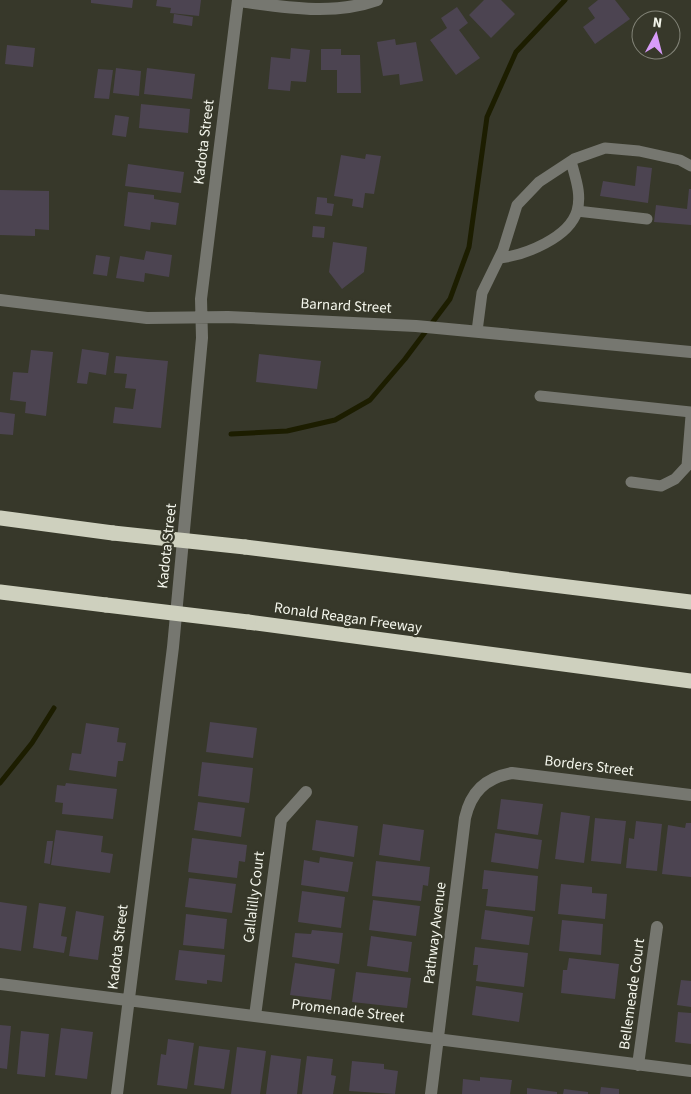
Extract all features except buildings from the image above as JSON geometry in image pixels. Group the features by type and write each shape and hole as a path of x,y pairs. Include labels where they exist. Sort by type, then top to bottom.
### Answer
{"highway":[{"path":"0,518 113,533 245,546 691,602"},
{"name":"Ronald Reagan Freeway","path":"0,592 248,622 691,681"}],"street":[{"path":"238,1 302,9 337,9 377,0"},
{"name":"Kadota Street","path":"117,1094 173,648 202,318 201,299 238,1"},
{"name":"Barnard Street","path":"0,300 148,318 228,317 416,326 691,352"},
{"name":"Borders Street","path":"485,782 498,776 512,773 691,795"},
{"name":"Pathway Avenue","path":"431,1094 465,818 468,804 485,782"},
{"name":"Callalilly Court","path":"255,1016 281,820 306,792"},
{"name":"Bellemeade Court","path":"638,1065 657,927"},
{"name":"Promenade Street","path":"0,984 691,1071"}],"lane":[{"path":"477,331 482,294 500,258 516,205 539,182 571,161 605,148 639,151 680,160 691,166"},
{"path":"500,258 516,256 546,243 568,227 577,211 578,188 571,161"},
{"path":"577,211 647,219"},
{"path":"540,396 691,412"},
{"path":"631,482 661,486 674,479 687,466 691,416"}],"waterway":[{"path":"231,434 287,431 335,420 370,400 405,359 450,299 469,247 487,117 516,52 565,0"},
{"path":"0,783 32,743 54,708"}]}
